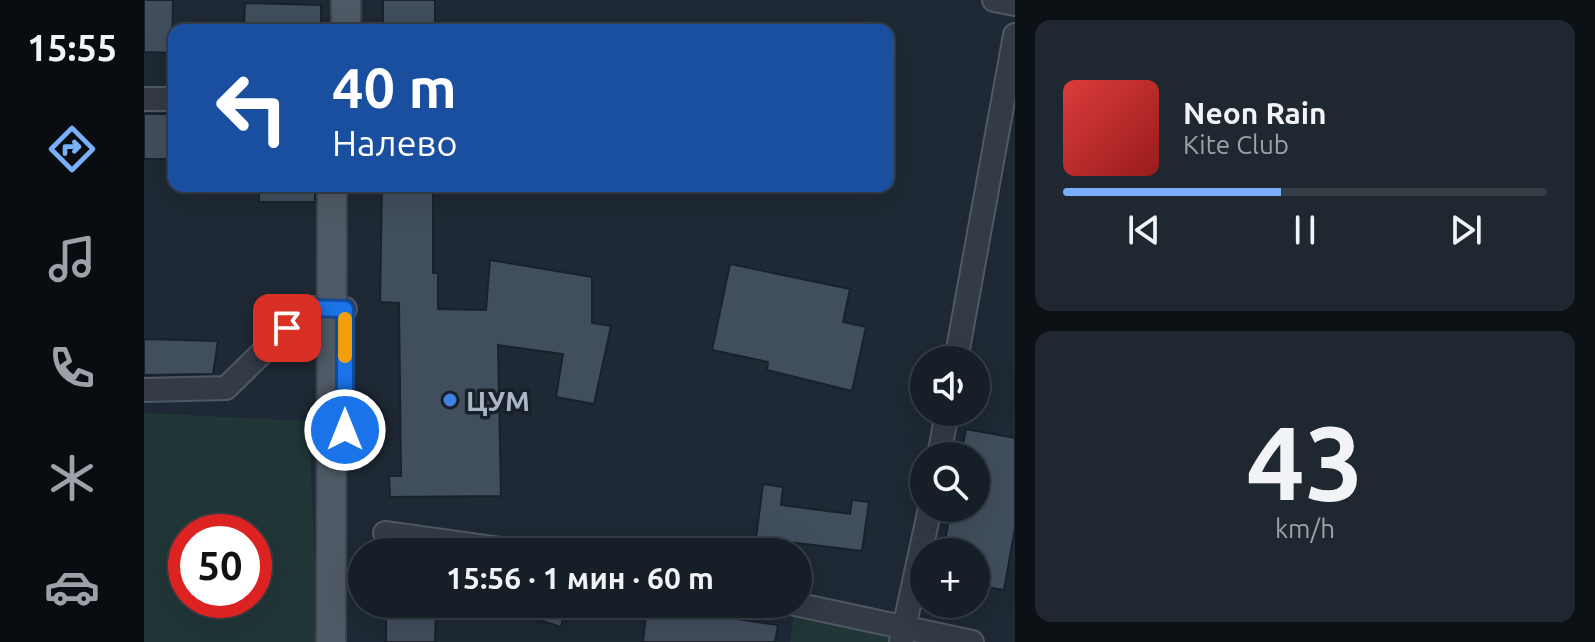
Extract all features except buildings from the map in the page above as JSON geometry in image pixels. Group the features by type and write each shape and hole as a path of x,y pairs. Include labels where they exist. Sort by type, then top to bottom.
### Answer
{"main road":[{"path":"332,0 332,24"},
{"path":"346,0 346,24"},
{"path":"332,192 339,309 346,642"},
{"path":"331,642 345,192"}],"street":[{"path":"994,0 1015,4"},
{"path":"959,346 1015,35"},
{"path":"144,99 168,99"},
{"path":"144,390 226,388 308,308 339,309"},
{"path":"902,634 927,522"},
{"path":"385,533 421,538"},
{"path":"812,609 902,634 972,642"}],"green space":[{"path":"144,413 309,421 318,642 144,642"},
{"path":"812,606 897,616 892,642 790,642 793,618 812,618"}],"slow traffic":[{"path":"345,319 345,356"}],"place":[{"name":"ЦУМ","path":"450,400"}],"route":[{"path":"287,328 308,308 345,309 345,430"}]}
